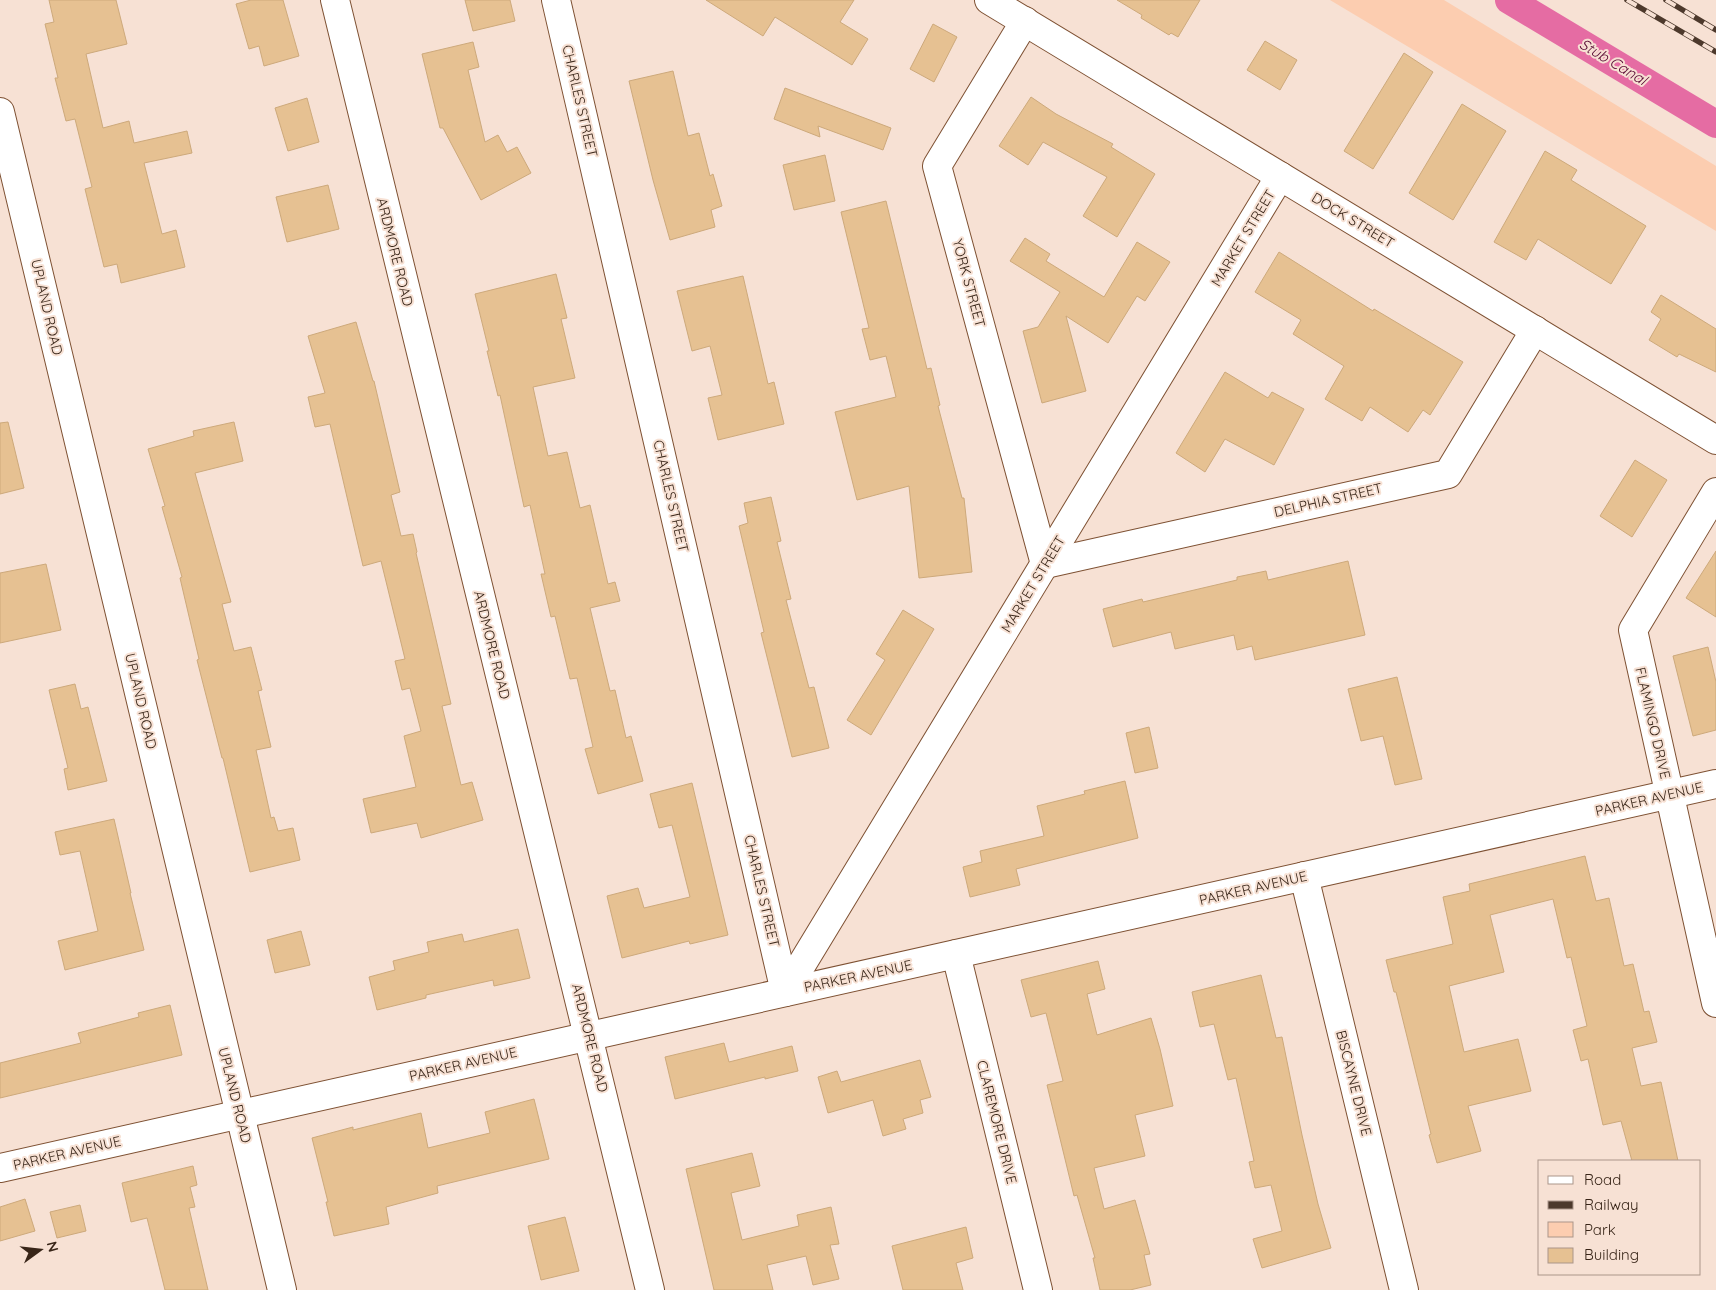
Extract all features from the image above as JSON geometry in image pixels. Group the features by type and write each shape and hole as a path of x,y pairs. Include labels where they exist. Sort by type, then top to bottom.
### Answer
{"street":[{"name":"ARDMORE ROAD","path":"335,0 398,268 590,1036 650,1290"},
{"name":"CHARLES STREET","path":"556,0 785,992"},
{"name":"DOCK STREET","path":"989,0 1716,440"},
{"name":"YORK STREET","path":"1025,21 937,166 1045,564"},
{"name":"UPLAND ROAD","path":"0,112 282,1290"},
{"name":"MARKET STREET","path":"785,992 1280,176"},
{"name":"DELPHIA STREET","path":"1045,564 1448,474 1535,330"},
{"name":"FLAMINGO DRIVE","path":"1716,492 1632,630 1716,1003"},
{"name":"PARKER AVENUE","path":"0,1168 1716,784"},
{"name":"BISCAYNE DRIVE","path":"1304,876 1404,1290"},
{"name":"CLAREMORE DRIVE","path":"956,954 1038,1290"}],"green space":[{"path":"1330,0 1444,0 1716,166 1716,231"}],"building":[{"path":"49,0 116,0 127,44 86,54 103,128 129,121 134,143 187,131 192,153 144,163 162,234 176,230 185,267 121,283 117,264 104,267 85,189 92,187 75,119 66,121 55,78 58,78 45,24 54,22"},
{"path":"251,0 283,0 299,56 264,66 259,46 249,49 236,4"},
{"path":"465,0 510,0 515,21 473,31"},
{"path":"706,0 854,0 840,22 868,39 852,65 775,17 763,36"},
{"path":"1117,0 1200,0 1178,37 1171,33 1169,35 1141,18 1142,15"},
{"path":"933,24 957,37 934,82 910,69"},
{"path":"1265,41 1297,60 1280,90 1247,70"},
{"path":"473,42 479,67 468,70 485,142 498,135 507,152 517,147 531,173 481,200 443,128 440,128 422,54"},
{"path":"1404,53 1433,72 1373,169 1344,151"},
{"path":"673,71 688,136 699,133 710,176 713,174 722,206 711,210 715,227 670,240 629,81"},
{"path":"785,88 891,128 883,150 818,126 820,137 774,119"},
{"path":"1031,97 1056,114 1113,144 1111,147 1155,174 1117,237 1083,216 1107,177 1043,142 1028,165 999,146"},
{"path":"307,98 319,142 288,151 275,108"},
{"path":"1462,104 1506,131 1453,220 1409,193"},
{"path":"1545,151 1577,170 1571,180 1646,226 1611,284 1538,239 1526,260 1494,242"},
{"path":"825,155 835,201 794,210 783,165"},
{"path":"328,185 339,229 287,242 276,197"},
{"path":"886,201 927,369 931,368 940,405 938,406 962,498 964,498 972,572 919,578 909,486 857,500 835,412 896,397 886,356 870,360 862,329 869,328 841,212"},
{"path":"1025,238 1050,254 1046,261 1104,297 1137,242 1170,262 1145,301 1137,296 1108,343 1066,316 1086,391 1042,403 1023,331 1038,327 1060,292 1010,261"},
{"path":"1279,252 1373,311 1374,309 1463,362 1430,415 1423,410 1408,432 1370,407 1362,421 1325,399 1344,366 1293,334 1301,320 1255,292"},
{"path":"556,274 567,318 561,319 575,378 533,387 548,456 567,452 580,508 590,505 608,584 615,582 620,601 590,608 610,691 615,690 626,738 631,736 643,781 598,794 585,749 593,747 577,678 570,679 555,616 551,617 541,574 545,574 530,505 524,507 500,395 498,396 475,294"},
{"path":"743,276 768,384 774,382 784,424 718,440 708,398 722,395 710,346 692,351 677,291"},
{"path":"1661,295 1716,329 1716,372 1679,354 1677,357 1649,340 1661,319 1651,312"},
{"path":"356,322 374,381 400,492 391,495 401,536 413,534 451,704 442,706 461,785 472,782 483,820 421,838 417,823 371,833 363,799 416,787 404,736 421,731 410,688 402,690 395,661 405,659 381,561 363,566 330,424 315,427 308,397 325,393 308,336"},
{"path":"1225,372 1268,398 1272,392 1304,409 1274,465 1225,439 1205,472 1176,453"},
{"path":"8,422 24,488 0,494 0,423"},
{"path":"234,422 243,461 195,473 231,602 222,604 234,651 251,647 262,690 258,691 271,747 256,750 271,818 274,817 278,831 293,828 300,860 250,872 197,660 199,659 180,578 182,577 162,507 165,506 148,449 194,436 193,431"},
{"path":"1635,460 1667,480 1632,537 1600,516"},
{"path":"771,497 781,541 777,542 791,599 786,600 809,688 814,687 829,748 792,757 761,633 764,632 739,526 748,523 744,503"},
{"path":"1716,551 1716,617 1686,598"},
{"path":"1348,561 1365,635 1255,660 1252,646 1237,650 1234,635 1175,649 1171,632 1113,647 1103,609 1142,599 1143,602 1237,580 1237,577 1266,571 1268,580"},
{"path":"46,564 61,630 0,643 0,573"},
{"path":"903,610 934,629 871,735 847,720 885,660 876,654"},
{"path":"1708,647 1716,682 1716,730 1693,736 1673,656"},
{"path":"1397,677 1422,779 1395,785 1383,736 1361,741 1348,689"},
{"path":"75,684 81,709 88,707 107,781 68,790 64,769 68,768 49,690"},
{"path":"1149,727 1158,768 1135,773 1126,733"},
{"path":"1125,781 1138,838 1016,869 1020,885 970,897 963,867 982,862 980,851 1044,836 1037,806 1085,794 1084,791"},
{"path":"692,783 728,935 690,944 689,941 622,958 607,896 638,888 644,908 690,897 672,825 659,828 650,794"},
{"path":"114,819 144,950 65,970 58,941 98,931 80,851 60,855 55,832"},
{"path":"1585,856 1596,901 1609,898 1624,966 1633,964 1644,1012 1649,1011 1657,1042 1632,1048 1641,1086 1661,1082 1678,1160 1632,1160 1621,1121 1603,1125 1588,1059 1581,1061 1573,1030 1587,1026 1571,957 1567,958 1553,899 1490,915 1504,972 1449,986 1464,1052 1518,1039 1531,1091 1468,1106 1481,1151 1437,1163 1396,992 1394,992 1386,960 1453,944 1443,897 1470,891 1469,884"},
{"path":"518,929 530,978 494,986 493,980 426,995 426,998 377,1010 369,977 395,970 393,961 429,952 427,942 462,934 464,942"},
{"path":"301,931 310,965 275,973 267,940"},
{"path":"1098,961 1105,989 1087,994 1097,1035 1151,1018 1173,1106 1135,1115 1145,1156 1094,1168 1104,1209 1135,1200 1150,1254 1144,1255 1151,1285 1130,1290 1100,1290 1093,1258 1095,1258 1077,1195 1074,1196 1047,1085 1063,1081 1046,1013 1031,1017 1021,980"},
{"path":"1261,975 1276,1038 1282,1037 1318,1204 1331,1248 1262,1268 1253,1239 1282,1231 1271,1185 1255,1188 1249,1162 1254,1161 1236,1078 1228,1080 1214,1024 1200,1027 1192,992"},
{"path":"170,1005 182,1055 0,1098 0,1063 81,1043 78,1033 139,1017 138,1013"},
{"path":"724,1043 729,1062 792,1046 798,1071 675,1099 665,1057"},
{"path":"920,1060 931,1097 920,1100 923,1113 903,1119 906,1129 883,1136 873,1100 828,1113 818,1077 837,1071 841,1082"},
{"path":"534,1099 549,1159 437,1186 438,1193 386,1207 389,1224 334,1236 326,1202 328,1202 312,1138 353,1127 353,1130 421,1113 428,1148 490,1133 485,1112"},
{"path":"752,1153 760,1186 731,1193 742,1240 799,1226 797,1215 831,1207 839,1244 830,1245 839,1279 813,1285 806,1256 767,1265 773,1290 714,1290 686,1169"},
{"path":"193,1166 197,1185 190,1187 195,1207 189,1208 208,1290 165,1290 147,1218 131,1222 122,1183"},
{"path":"25,1199 35,1231 0,1241 0,1207"},
{"path":"80,1205 86,1231 57,1238 50,1212"},
{"path":"565,1217 579,1271 541,1280 528,1226"},
{"path":"966,1227 973,1258 956,1263 963,1290 903,1290 892,1246"}],"waterway":[{"name":"Stub Canal","path":"1509,0 1716,124"}],"railway":[{"path":"1627,0 1716,52"},
{"path":"1666,0 1716,30"}]}
